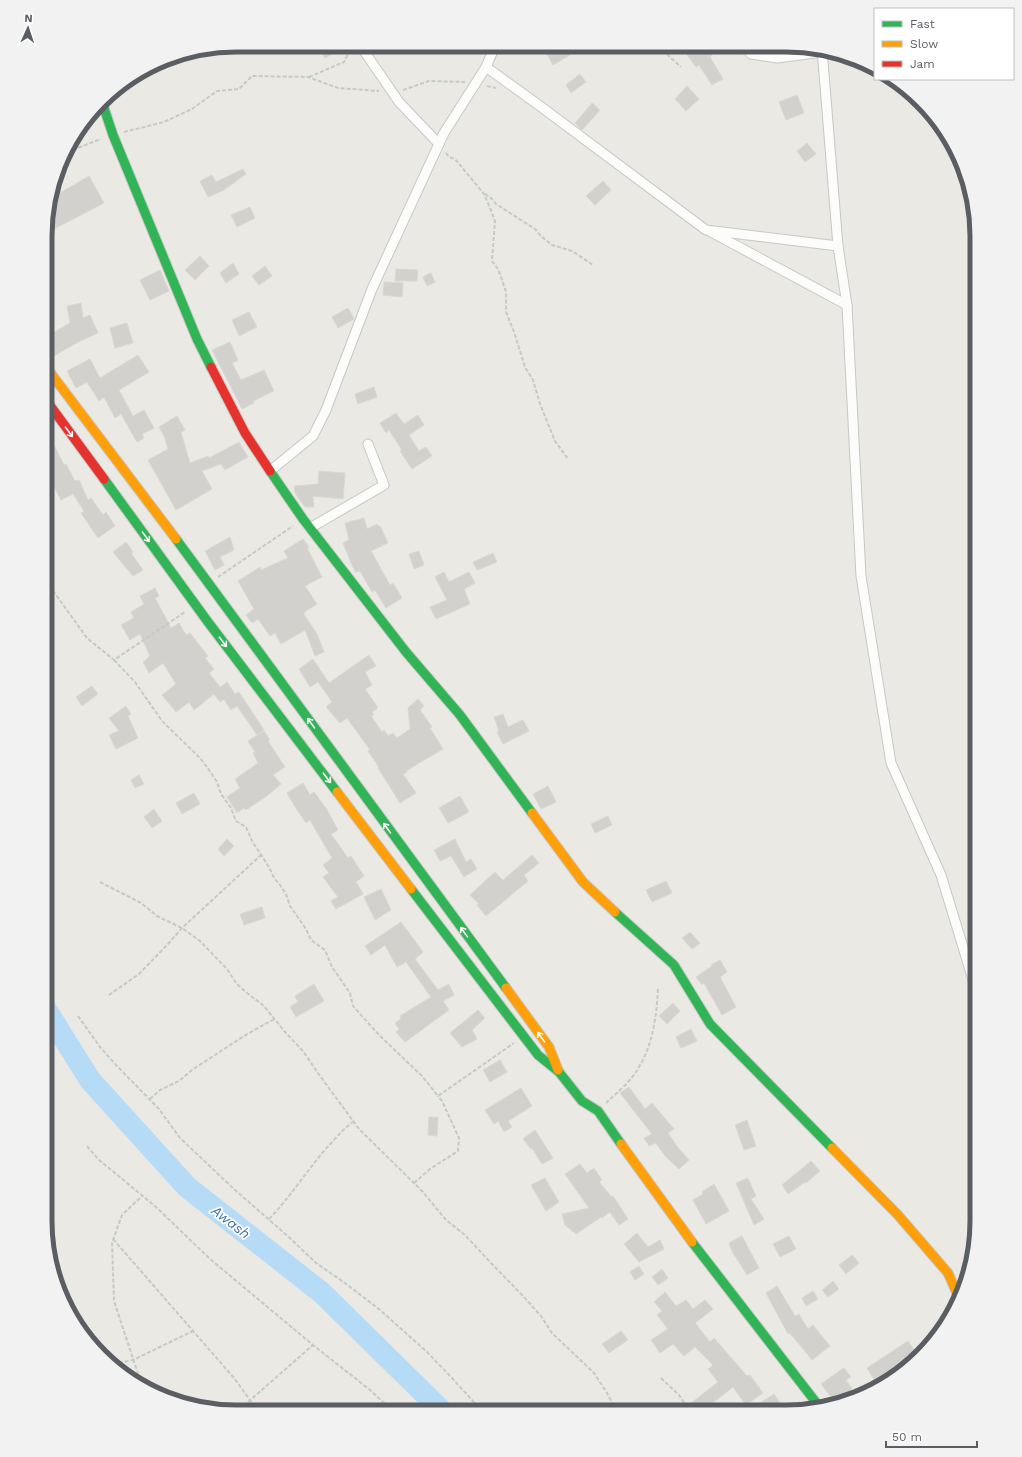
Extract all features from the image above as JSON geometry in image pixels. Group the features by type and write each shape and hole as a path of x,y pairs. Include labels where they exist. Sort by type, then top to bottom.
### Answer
{"main road":[{"path":"104,108 113,135 197,339 245,433 303,519 406,652 460,715 583,882 674,965 710,1024 898,1214 948,1273 956,1292"},
{"path":"52,375 549,1047 559,1072"},
{"path":"52,408 196,605 523,1036 538,1055 559,1072 582,1101 598,1111 706,1262 816,1402"}],"street":[{"path":"365,52 399,102 439,144"},
{"path":"270,471 313,436 326,410 372,289 444,133 486,67 492,52"},
{"path":"749,52 751,54 777,58 806,53"},
{"path":"822,56 838,246 847,305 861,576 891,763 941,875 970,970"},
{"path":"486,67 706,230 847,305"},
{"path":"706,230 838,246"},
{"path":"310,528 384,484 368,444"}],"path":[{"path":"308,77 344,62 349,52"},
{"path":"665,52 681,67"},
{"path":"74,150 113,135 164,122 192,108 217,91 239,89 252,76 308,77 338,88 392,92 397,92 429,81 476,83 498,88"},
{"path":"439,144 448,157 455,159 484,194 495,221 492,261 498,269 506,292 506,312 525,367 533,380 548,425 555,441 568,459"},
{"path":"484,194 491,198 496,204 535,229 552,245 572,251 593,265"},
{"path":"208,584 303,519"},
{"path":"52,590 86,638 114,660 135,682 162,721 208,767 217,782 221,794 231,808 236,821 246,827 252,841 269,867 274,878 286,894 290,906 306,929 311,940 325,950 332,967 350,993 353,1006 379,1036 422,1076 442,1101 459,1138 458,1151 435,1165 414,1183"},
{"path":"114,660 196,605"},
{"path":"110,995 139,974 182,928 261,855"},
{"path":"100,882 141,903 157,916 182,928 200,941 227,969 236,983 264,1006 303,1051 359,1129 414,1183 446,1220 465,1235 524,1296 541,1316 552,1333 594,1373 613,1405"},
{"path":"598,1111 623,1088 639,1067 651,1043 657,1006 658,987"},
{"path":"78,1016 100,1047 159,1109 180,1138 235,1190 270,1219 316,1263 346,1283 422,1348 477,1405"},
{"path":"150,1099 160,1090 179,1081 192,1070 244,1036 274,1019"},
{"path":"438,1096 504,1051 523,1036"},
{"path":"270,1219 283,1205 321,1153 346,1127 354,1121"},
{"path":"87,1146 98,1158 142,1196 210,1259 386,1405"},
{"path":"139,1377 114,1301 112,1242 122,1215 142,1196"},
{"path":"113,1239 234,1378 254,1405"},
{"path":"119,1363 133,1360 193,1331"},
{"path":"244,1405 313,1345"},
{"path":"661,1378 679,1395 685,1405"}],"building":[{"path":"322,52 336,52 325,58"},
{"path":"546,52 568,52 570,55 553,65"},
{"path":"685,52 710,52 712,55 710,57 723,79 712,85 699,65 696,67"},
{"path":"580,74 586,82 571,93 566,85"},
{"path":"687,86 699,99 686,111 675,99"},
{"path":"797,95 804,113 786,120 779,102"},
{"path":"592,103 600,110 582,130 575,123"},
{"path":"807,143 816,154 805,162 797,151"},
{"path":"243,169 246,174 224,190 208,197 200,181 212,175 216,182"},
{"path":"89,176 104,203 54,229 52,224 58,188 60,193"},
{"path":"603,181 611,190 595,205 586,196"},
{"path":"250,207 255,218 237,227 231,215"},
{"path":"200,256 209,266 195,280 185,270"},
{"path":"233,263 239,274 226,283 220,273"},
{"path":"265,266 272,276 259,285 252,276"},
{"path":"396,269 418,270 417,281 395,281"},
{"path":"160,270 169,291 150,300 140,280"},
{"path":"431,273 435,282 427,286 423,277"},
{"path":"384,282 403,283 402,297 383,295"},
{"path":"81,303 83,318 90,315 98,333 78,342 54,356 52,353 52,334 70,323 67,306"},
{"path":"348,308 354,319 338,328 332,317"},
{"path":"249,312 257,327 239,336 232,320"},
{"path":"127,323 133,343 115,348 110,328"},
{"path":"230,342 238,360 232,363 241,380 264,370 274,391 253,401 254,403 242,409 212,350"},
{"path":"138,355 149,372 119,390 133,416 144,410 154,428 142,434 144,438 137,442 121,414 115,418 104,397 99,401 87,382 76,388 67,371 90,359 100,378"},
{"path":"374,387 377,397 358,404 355,394"},
{"path":"396,413 404,424 418,415 424,425 409,435 419,451 426,447 432,456 412,469 389,430 386,433 380,423"},
{"path":"177,416 185,430 181,432 190,463 208,456 209,458 239,442 248,457 225,470 221,464 202,471 212,489 176,510 148,460 168,449 165,438 159,427"},
{"path":"54,445 64,465 66,464 75,481 79,480 88,500 91,498 103,515 106,512 115,526 98,538 81,513 84,511 73,494 61,500 52,482 52,446"},
{"path":"319,471 345,473 343,499 313,496 314,507 305,507 295,493 294,486 318,484"},
{"path":"364,518 367,529 377,524 380,526 388,543 371,551 390,585 393,583 402,598 386,608 375,590 372,592 360,571 355,572 343,543 349,540 345,523"},
{"path":"230,537 234,550 220,557 224,565 215,570 205,551"},
{"path":"303,539 309,547 307,548 322,577 305,586 317,604 303,613 317,634 324,652 315,656 305,630 281,644 275,633 270,636 258,619 252,623 246,615 254,609 238,581 260,567 261,570 288,558 284,551"},
{"path":"126,542 133,552 131,553 143,570 133,576 113,552"},
{"path":"419,551 424,565 414,569 409,554"},
{"path":"493,553 497,562 477,570 473,562"},
{"path":"444,572 449,582 469,572 475,583 464,589 470,604 436,619 430,607 447,600 435,577"},
{"path":"155,588 159,596 155,598 171,628 179,623 186,635 190,633 208,656 205,658 214,669 209,673 220,687 227,682 235,694 239,692 264,730 257,735 237,706 231,710 224,699 220,702 214,694 194,710 189,702 176,712 162,695 176,684 163,663 149,673 143,662 150,656 140,634 130,640 121,625 134,618 131,612 144,604 140,596"},
{"path":"369,655 376,666 365,672 372,685 365,689 378,708 372,712 374,715 371,716 382,732 384,730 388,736 393,733 397,738 410,729 408,708 418,699 424,706 420,710 432,727 430,728 443,749 403,774 416,793 400,803 368,751 370,750 347,718 340,723 326,707 332,702 318,682 310,687 299,669 313,659 329,683"},
{"path":"92,686 98,694 82,706 76,697"},
{"path":"126,706 131,714 128,716 138,738 116,749 109,735 119,731 109,718"},
{"path":"503,714 508,727 523,720 529,731 503,744 497,732 499,731 494,717"},
{"path":"264,731 270,740 268,741 285,767 273,775 281,784 267,796 246,810 244,808 237,813 227,797 240,788 235,779 258,763 253,753 255,752 248,741"},
{"path":"139,775 144,784 135,788 131,780"},
{"path":"303,783 310,795 314,792 326,808 338,830 331,834 348,858 351,856 364,876 356,882 363,894 336,909 331,901 338,897 323,877 329,873 323,865 332,858 310,820 306,823 287,793"},
{"path":"548,786 556,802 541,809 533,794"},
{"path":"194,793 200,804 182,814 176,803"},
{"path":"460,796 469,812 448,823 439,808"},
{"path":"154,809 162,821 152,828 144,817"},
{"path":"608,816 612,825 595,833 591,824"},
{"path":"227,839 234,846 224,856 218,849"},
{"path":"455,839 466,862 471,859 477,869 464,877 451,856 440,861 434,850"},
{"path":"532,855 539,863 524,875 528,881 486,916 477,905 479,904 470,895 495,872 503,880"},
{"path":"666,881 672,893 652,902 646,890"},
{"path":"381,889 391,910 375,920 364,897"},
{"path":"262,907 265,918 244,925 240,914"},
{"path":"401,922 423,952 415,959 438,990 449,984 454,995 443,1001 449,1010 405,1042 396,1032 399,1029 395,1023 401,1019 400,1016 431,997 406,962 397,967 385,945 371,955 365,946"},
{"path":"690,932 700,943 692,949 682,938"},
{"path":"720,960 727,972 720,977 736,1007 722,1015 704,983 702,985 696,977"},
{"path":"314,984 324,1001 296,1017 290,1007 298,1002 295,996"},
{"path":"673,1003 680,1011 667,1024 659,1016"},
{"path":"478,1010 485,1018 472,1030 477,1039 462,1047 450,1033"},
{"path":"691,1029 697,1041 681,1048 676,1037"},
{"path":"500,1060 507,1072 490,1082 483,1070"},
{"path":"629,1087 645,1109 652,1103 674,1129 668,1133 689,1160 679,1169 665,1156 656,1143 649,1146 644,1138 652,1134 620,1093"},
{"path":"521,1088 532,1106 508,1121 512,1127 504,1132 498,1121 494,1124 485,1110"},
{"path":"429,1117 438,1117 437,1136 428,1135"},
{"path":"747,1120 756,1146 744,1150 735,1125"},
{"path":"535,1130 553,1158 542,1164 532,1148 531,1149 523,1139"},
{"path":"811,1161 820,1171 806,1183 805,1182 788,1194 782,1185"},
{"path":"580,1164 587,1173 594,1168 602,1180 599,1182 612,1197 613,1196 628,1219 619,1225 610,1212 576,1234 565,1225 562,1214 589,1208 565,1174"},
{"path":"545,1178 559,1202 546,1211 531,1185"},
{"path":"748,1178 756,1196 751,1199 764,1219 754,1225 736,1183"},
{"path":"714,1184 729,1211 706,1224 693,1200 703,1194 702,1192"},
{"path":"637,1233 648,1247 660,1240 664,1249 639,1262 624,1244"},
{"path":"742,1236 759,1268 747,1275 733,1253 729,1243"},
{"path":"789,1236 796,1249 780,1257 773,1244"},
{"path":"852,1255 859,1263 846,1274 839,1265"},
{"path":"639,1266 644,1274 635,1280 630,1272"},
{"path":"662,1269 668,1278 658,1285 652,1277"},
{"path":"833,1281 839,1289 828,1297 822,1290"},
{"path":"777,1286 795,1316 799,1314 808,1329 813,1325 830,1346 812,1360 790,1333 788,1334 766,1293"},
{"path":"813,1291 818,1299 806,1306 802,1298"},
{"path":"665,1292 676,1306 686,1300 693,1309 705,1300 713,1309 695,1323 710,1342 714,1338 747,1376 750,1375 763,1393 746,1405 733,1387 710,1405 691,1405 690,1404 718,1382 708,1369 713,1365 695,1347 684,1356 673,1344 660,1353 651,1340 668,1329 657,1315 662,1311 654,1302"},
{"path":"621,1331 628,1340 609,1353 602,1344"},
{"path":"908,1341 915,1352 898,1367 875,1382 867,1368"},
{"path":"844,1368 851,1377 846,1380 852,1389 841,1397 833,1399 821,1384"},
{"path":"774,1394 781,1405 761,1405 760,1403"}],"waterway":[{"name":"Awash","path":"52,1019 90,1080 187,1187 322,1293 436,1405"}],"traffic: fast":[{"path":"104,108 113,135 197,339 211,367"},
{"path":"270,471 303,519 406,652 460,715 532,813"},
{"path":"104,479 208,622 337,792"},
{"path":"176,539 506,988"},
{"path":"411,889 538,1055 559,1072 582,1101 598,1111 621,1144"},
{"path":"615,912 674,965 710,1024 832,1148"},
{"path":"692,1242 816,1402"}],"traffic: slow":[{"path":"52,375 176,539"},
{"path":"337,792 411,889"},
{"path":"532,813 583,882 615,912"},
{"path":"506,988 549,1047 558,1070"},
{"path":"621,1144 692,1242"},
{"path":"832,1148 898,1215 948,1273 956,1292"}],"traffic: jam":[{"path":"211,367 245,433 270,471"},
{"path":"52,408 104,479"}]}
